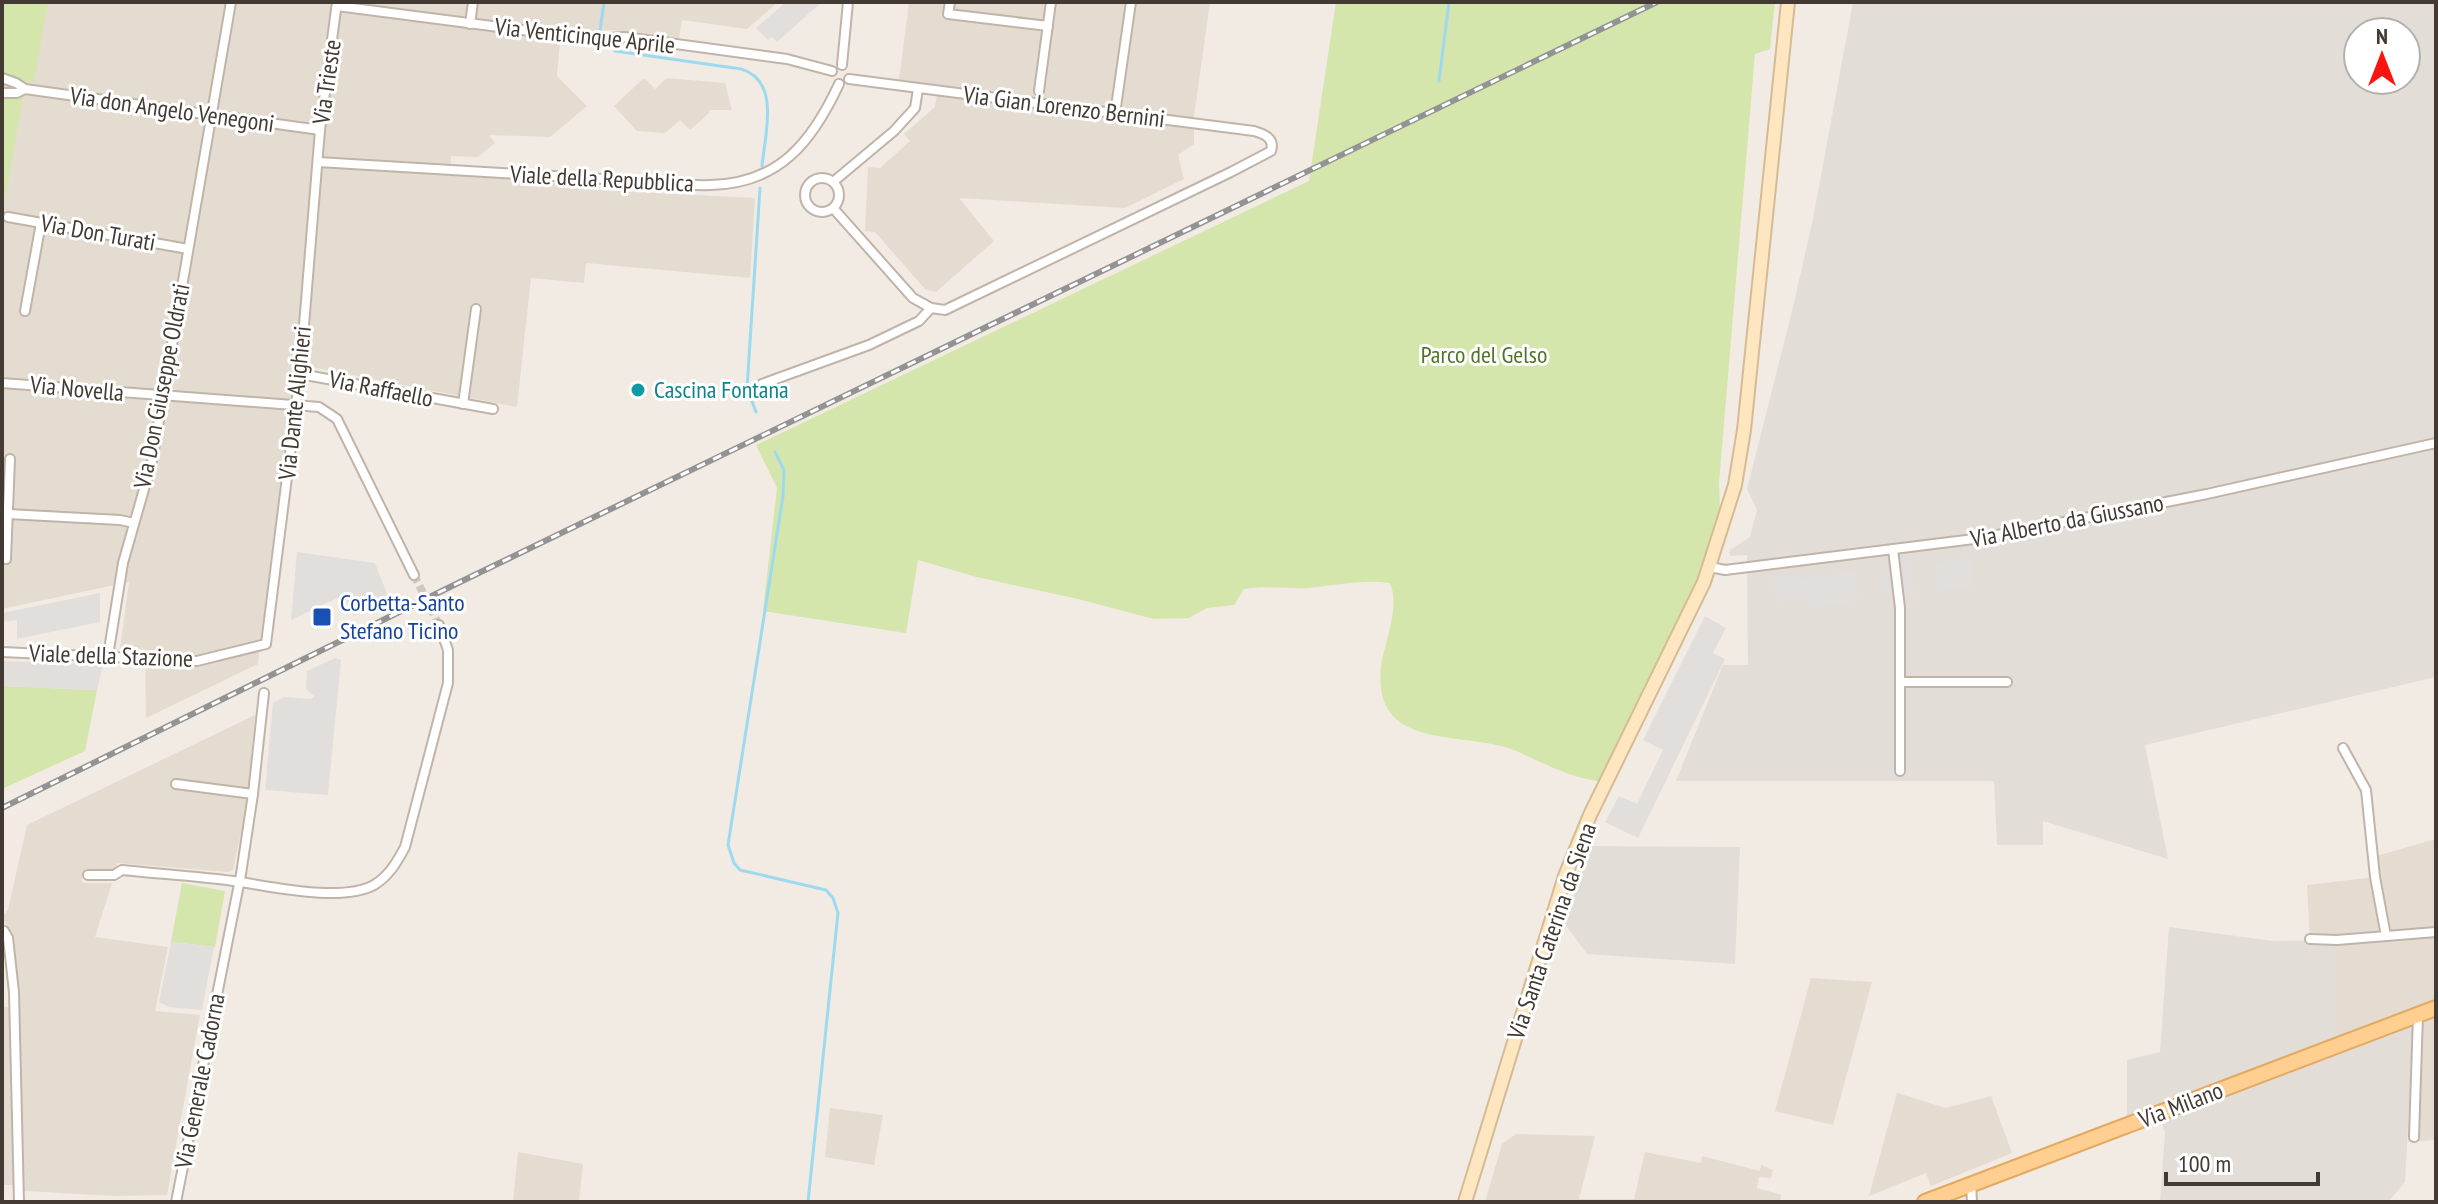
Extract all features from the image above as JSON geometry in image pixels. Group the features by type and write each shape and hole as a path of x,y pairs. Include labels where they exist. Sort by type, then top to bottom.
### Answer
{"main road":[{"name":"Via Milano","path":"1925,1202 2436,1008"}],"street":[{"name":"Via Don Giuseppe Oldrati","path":"108,656 123,563 152,461 231,2"},
{"path":"470,24 473,2"},
{"path":"842,65 848,2"},
{"path":"950,2 948,14 1048,26"},
{"path":"1039,91 1051,2"},
{"path":"1115,114 1131,2"},
{"path":"1710,567 1739,469 1788,2"},
{"name":"Via Venticinque Aprile","path":"337,4 470,24 594,39 624,37 787,59 832,71"},
{"name":"Via Trieste","path":"318,162 337,4"},
{"path":"842,65 850,70 849,79 839,84 833,80 832,71 842,65"},
{"name":"Via don Angelo Venegoni","path":"2,78 25,89 320,130"},
{"name":"Via Gian Lorenzo Bernini","path":"849,79 1254,131 1270,140 1271,151 1231,172 945,310 931,308"},
{"name":"Viale della Repubblica","path":"318,162 682,184 730,183 759,175 794,154 817,126 839,84"},
{"name":"Via don Angelo Venegoni","path":"2,93 17,93 25,89"},
{"path":"833,182 894,131 915,108 918,89"},
{"name":"Via Dante Alighieri","path":"266,644 300,374 318,162"},
{"path":"822,178 833,182 839,195 833,208 816,211 807,203 807,186 822,178"},
{"path":"762,384 869,345 919,321 931,308 913,298 833,208"},
{"name":"Via Don Turati","path":"8,217 188,249"},
{"path":"25,311 41,223"},
{"name":"Via Raffaello","path":"463,404 476,309"},
{"name":"Via Raffaello","path":"300,374 493,409"},
{"name":"Via Novella","path":"2,383 319,407 337,419 414,575"},
{"name":"Via Alberto da Giussano","path":"1710,567 1725,570 1982,538 2207,494 2436,443"},
{"path":"6,559 10,459"},
{"path":"8,514 134,523"},
{"path":"1893,549 1900,608 1900,771"},
{"name":"Via Santa Caterina da Siena","path":"1465,1202 1565,876 1590,815 1710,567"},
{"path":"88,875 114,875 122,870 339,892 372,886 385,877 405,847 448,683 448,650 439,625"},
{"name":"Viale della Stazione","path":"2,652 197,661 266,644"},
{"path":"1900,682 2007,682"},
{"path":"239,882 264,693"},
{"path":"2343,748 2366,790 2375,877 2386,936"},
{"path":"176,784 253,794"},
{"name":"Via Generale Cadorna","path":"176,1202 239,882"},
{"path":"4,931 8,938 14,992 19,1202"},
{"path":"2310,939 2337,940 2436,932"},
{"path":"2414,1137 2418,1015"},
{"path":"1971,1185 1972,1202"}],"shaded area":[{"path":"2,2 778,2 747,29 682,20 679,39 612,30 597,30 593,34 561,30 557,76 587,106 550,137 489,135 495,143 478,157 451,156 450,175 597,184 597,190 755,198 750,278 586,263 584,283 531,278 517,407 295,364 258,664 146,718 145,649 120,648 129,582 2,609"},
{"path":"786,2 822,2 777,42 772,37 768,40 756,28"},
{"path":"909,2 1210,2 1194,117 1194,144 1178,155 1184,179 1125,208 959,198 994,241 936,292 925,289 875,232 865,231 868,167 880,168 910,141 904,134 935,107 938,85 899,80"},
{"path":"1853,2 2436,2 2436,677 2145,745 2168,859 2043,821 2043,845 1997,845 1994,781 1676,781 1723,665 1748,665 1747,555 1730,556 1730,550 1750,537 1757,510 1747,489 1813,219"},
{"path":"644,78 655,89 667,78 725,83 732,110 709,110 690,130 680,120 665,133 637,131 614,106"},
{"path":"297,552 375,563 389,599 354,616 343,595 291,620"},
{"path":"1970,558 1972,586 1937,591 1935,563"},
{"path":"1910,561 1914,597 1905,598 1903,591 1882,593 1879,567"},
{"path":"1854,572 1858,601 1808,608 1806,598 1776,602 1774,578 1798,575 1799,579"},
{"path":"100,593 100,622 17,639 17,620 2,622 2,613"},
{"path":"1705,616 1726,628 1713,653 1725,659 1638,838 1605,822 1619,796 1637,804 1663,750 1643,740"},
{"path":"335,658 341,660 328,795 265,790 273,703 284,697 311,699 314,696 306,689 307,671"},
{"path":"2,661 103,664 97,690 2,686"},
{"path":"255,715 247,804 233,870 117,863 116,869 85,869 81,880 83,883 112,883 95,937 168,947 155,1011 200,1015 167,1195 116,1196 25,1191 12,1185 2,1185 2,1007 18,1006 14,939 2,917 8,910 27,825"},
{"path":"2436,839 2436,1140 2408,1142 2413,1017 2334,1047 2310,939 2307,885 2375,877 2373,857"},
{"path":"1591,846 1740,847 1735,964 1587,954 1564,923"},
{"path":"2169,927 2273,941 2337,940 2334,1046 2414,1016 2405,1182 2388,1202 2160,1202 2165,1132 2158,1114 2127,1125 2127,1060 2160,1052"},
{"path":"171,942 214,947 202,1010 169,1007 159,1002"},
{"path":"1811,978 1872,982 1833,1125 1775,1111"},
{"path":"1897,1093 1946,1108 1991,1096 2012,1153 1931,1186 1926,1173 1869,1196"},
{"path":"830,1108 883,1115 874,1165 825,1157"},
{"path":"1516,1134 1595,1136 1579,1199 1634,1199 1645,1152 1701,1163 1702,1156 1760,1171 1761,1165 1773,1170 1771,1178 1759,1177 1757,1188 1782,1195 1779,1202 1485,1202 1502,1144"},
{"path":"518,1152 583,1164 579,1202 513,1202"}],"green space":[{"path":"2,2 48,2 34,82 26,81 2,217"},
{"name":"Parco del Gelso","path":"1336,2 1775,2 1770,49 1755,54 1719,483 1720,510 1697,586 1602,778 1597,781 1577,776 1505,747 1438,736 1400,722 1388,709 1381,688 1382,660 1394,600 1389,583 1244,589 1234,605 1207,608 1189,618 1154,619 918,560 906,633 763,611 777,488 756,445 1309,181"},
{"path":"2,686 97,690 85,751 2,789"},
{"path":"182,883 225,891 215,947 171,942 170,947"}],"waterway":[{"path":"600,31 604,2"},
{"path":"1439,81 1449,2"},
{"path":"615,51 741,69 754,75 762,85 768,110 762,166"},
{"path":"756,412 747,388 760,188"},
{"path":"775,452 784,470 783,496 728,845 740,870 826,890 833,898 838,913 808,1202"}],"tunnel":[{"path":"414,575 439,625"}],"railway":[{"path":"2,808 456,584 1657,2"}],"place":[{"name":"Cascina Fontana","path":"638,390"},
{"name":"Corbetta-Santo Stefano Ticino","path":"322,617"}]}
